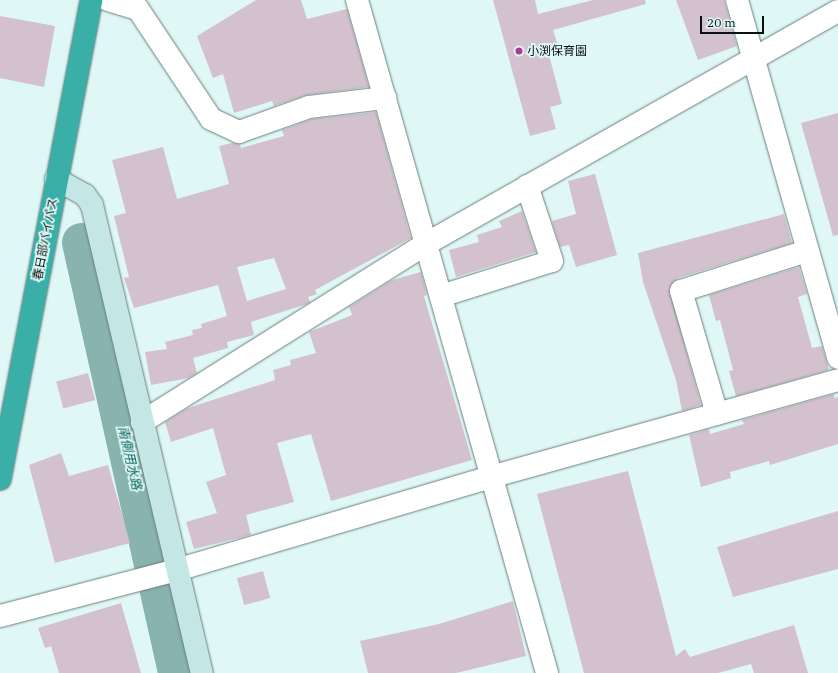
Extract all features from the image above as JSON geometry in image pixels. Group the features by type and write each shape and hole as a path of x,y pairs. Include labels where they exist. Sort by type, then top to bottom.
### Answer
{"highway":[{"name":"春日部バイパス","path":"0,479 91,0"}],"street":[{"path":"108,0 138,9 211,119 239,132 309,107 385,98"},
{"path":"357,0 547,673"},
{"path":"737,0 838,358"},
{"path":"142,422 426,244 752,57 838,11"},
{"path":"56,179 85,195 92,205 142,422 172,571 202,673"},
{"path":"441,296 552,261 527,186"},
{"path":"717,414 681,291 808,251"},
{"path":"0,616 172,571 491,476 838,380"}],"building":[{"path":"256,0 301,0 307,19 347,9 369,87 307,95 274,106 272,101 234,113 223,74 213,78 197,36"},
{"path":"493,0 535,0 538,14 593,0 645,0 646,4 553,30 560,51 549,55 562,104 550,107 556,129 530,136"},
{"path":"676,0 724,0 737,46 698,60"},
{"path":"0,16 55,26 44,87 0,78"},
{"path":"376,112 411,238 315,290 317,294 308,297 310,302 307,304 251,322 254,335 227,342 228,348 193,358 197,373 189,378 151,385 145,352 167,349 165,342 193,335 192,330 202,328 201,324 227,316 218,285 134,308 124,278 129,277 114,216 126,213 112,160 163,147 177,199 229,184 219,146 232,143 240,144 241,148 284,136 282,130 312,119","holes":["274,258 286,289 247,301 237,267"]},
{"path":"838,113 838,235 833,236 801,123"},
{"path":"595,174 617,255 576,267 569,245 560,247 552,221 576,214 568,181"},
{"path":"522,211 536,252 456,277 449,250 479,242 477,235 502,227 499,221"},
{"path":"784,214 792,243 678,278 669,288 701,405 682,411 676,380 643,282 638,253"},
{"path":"799,267 807,294 798,297 812,348 822,346 829,370 736,396 729,371 733,370 720,320 716,321 709,295"},
{"path":"421,272 427,295 424,296 472,460 331,501 311,434 277,443 294,502 246,515 251,535 194,549 186,522 217,513 206,482 226,475 213,428 171,442 165,422 188,408 275,380 273,370 291,365 290,360 316,353 309,332 352,315 349,307 392,280"},
{"path":"88,373 95,400 63,409 56,382"},
{"path":"834,394 834,398 838,397 838,444 770,465 769,461 730,472 731,478 701,487 689,435 709,429 710,434 744,424 742,420"},
{"path":"61,453 69,476 108,465 130,543 55,563 29,465"},
{"path":"628,471 676,656 685,649 690,657 794,625 808,673 754,673 751,664 718,673 584,673 537,494"},
{"path":"838,511 838,569 733,597 717,547"},
{"path":"263,571 270,598 244,605 237,578"},
{"path":"513,601 526,656 456,673 368,673 360,641 439,624"},
{"path":"121,603 141,673 59,673 51,646 45,648 38,628"}],"waterway":[{"name":"南側用水路","path":"81,242 177,673"}],"place":[{"name":"小渕保育園","path":"519,51"}]}
